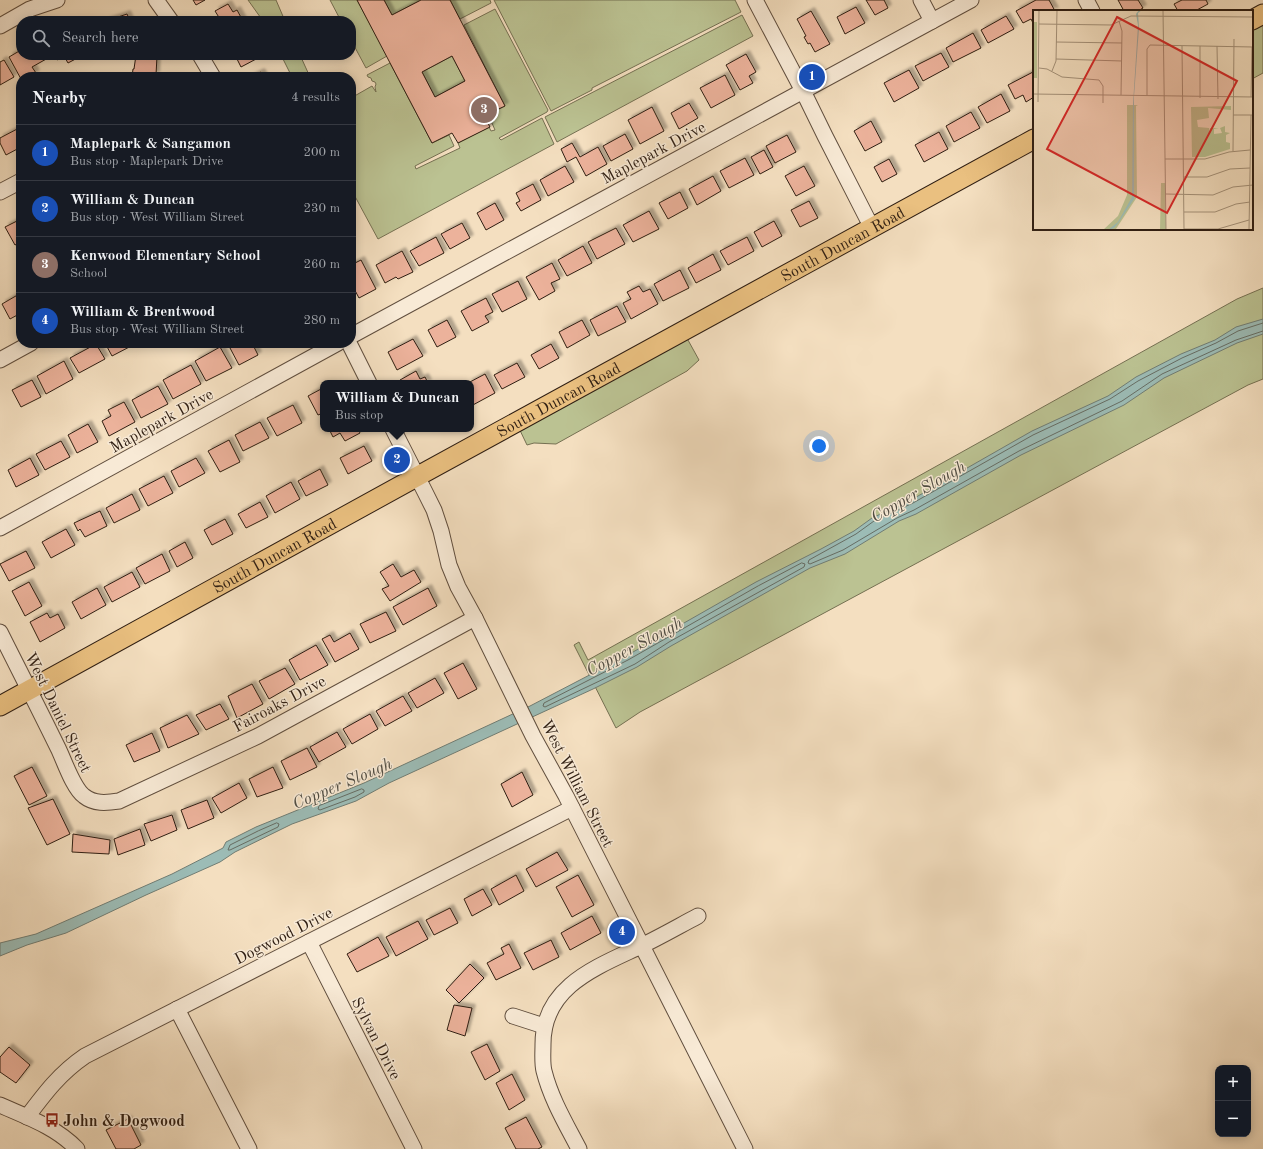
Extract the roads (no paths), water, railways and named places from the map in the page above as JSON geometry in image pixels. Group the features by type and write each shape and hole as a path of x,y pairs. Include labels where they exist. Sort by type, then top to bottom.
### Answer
{"main road":[{"path":"1253,19 1263,14"},
{"name":"South Duncan Road","path":"0,706 1033,140"}],"street":[{"path":"18,16 30,9 57,0"},
{"path":"156,0 167,16"},
{"path":"755,0 872,228"},
{"path":"921,0 932,21"},
{"name":"Maplepark Drive","path":"356,333 971,0"},
{"path":"1086,0 1091,10"},
{"path":"0,26 16,17"},
{"path":"203,60 209,72"},
{"path":"0,192 16,184"},
{"path":"0,360 22,348"},
{"name":"Maplepark Drive","path":"0,528 329,348"},
{"path":"352,348 368,380"},
{"name":"West William Street","path":"395,432 434,510 441,531 449,565 458,587 745,1149"},
{"name":"Fairoaks Drive","path":"93,802 105,803 119,801 258,736 474,618"},
{"name":"West Daniel Street","path":"0,632 76,788 83,796 93,802"},
{"name":"Dogwood Drive","path":"27,1117 57,1078 85,1056 572,808"},
{"path":"579,1149 549,1088 544,1070 543,1042 546,1017 562,993 574,981 594,968 641,946 698,916"},
{"name":"Sylvan Drive","path":"309,942 414,1149"},
{"path":"177,1009 248,1149"},
{"path":"513,1016 544,1026"},
{"path":"0,1105 49,1127 60,1134 77,1149"}],"water":[{"path":"1263,319 1263,334 1237,343 1164,378 1124,405 1021,455 916,514 899,521 845,554 810,568 671,646 637,667 593,689 389,783 356,801 292,824 235,852 220,862 66,933 27,945 0,956 0,943 36,934 172,874 223,848 226,842 256,827 364,783 530,706 626,656 756,582 854,531 872,518 911,500 1032,431 1108,396 1136,377 1181,354 1215,340 1236,327"}],"place":[{"name":"Maplepark & Sangamon","path":"812,77"},
{"name":"Kenwood Elementary School","path":"484,110"},
{"name":"William & Duncan","path":"397,460"},
{"name":"William & Brentwood","path":"622,932"},
{"name":"John & Dogwood","path":"52,1120"}],"water label":[{"name":"Copper Slough","path":"918,491"},
{"name":"Copper Slough","path":"634,646"},
{"name":"Copper Slough","path":"342,783"}]}
